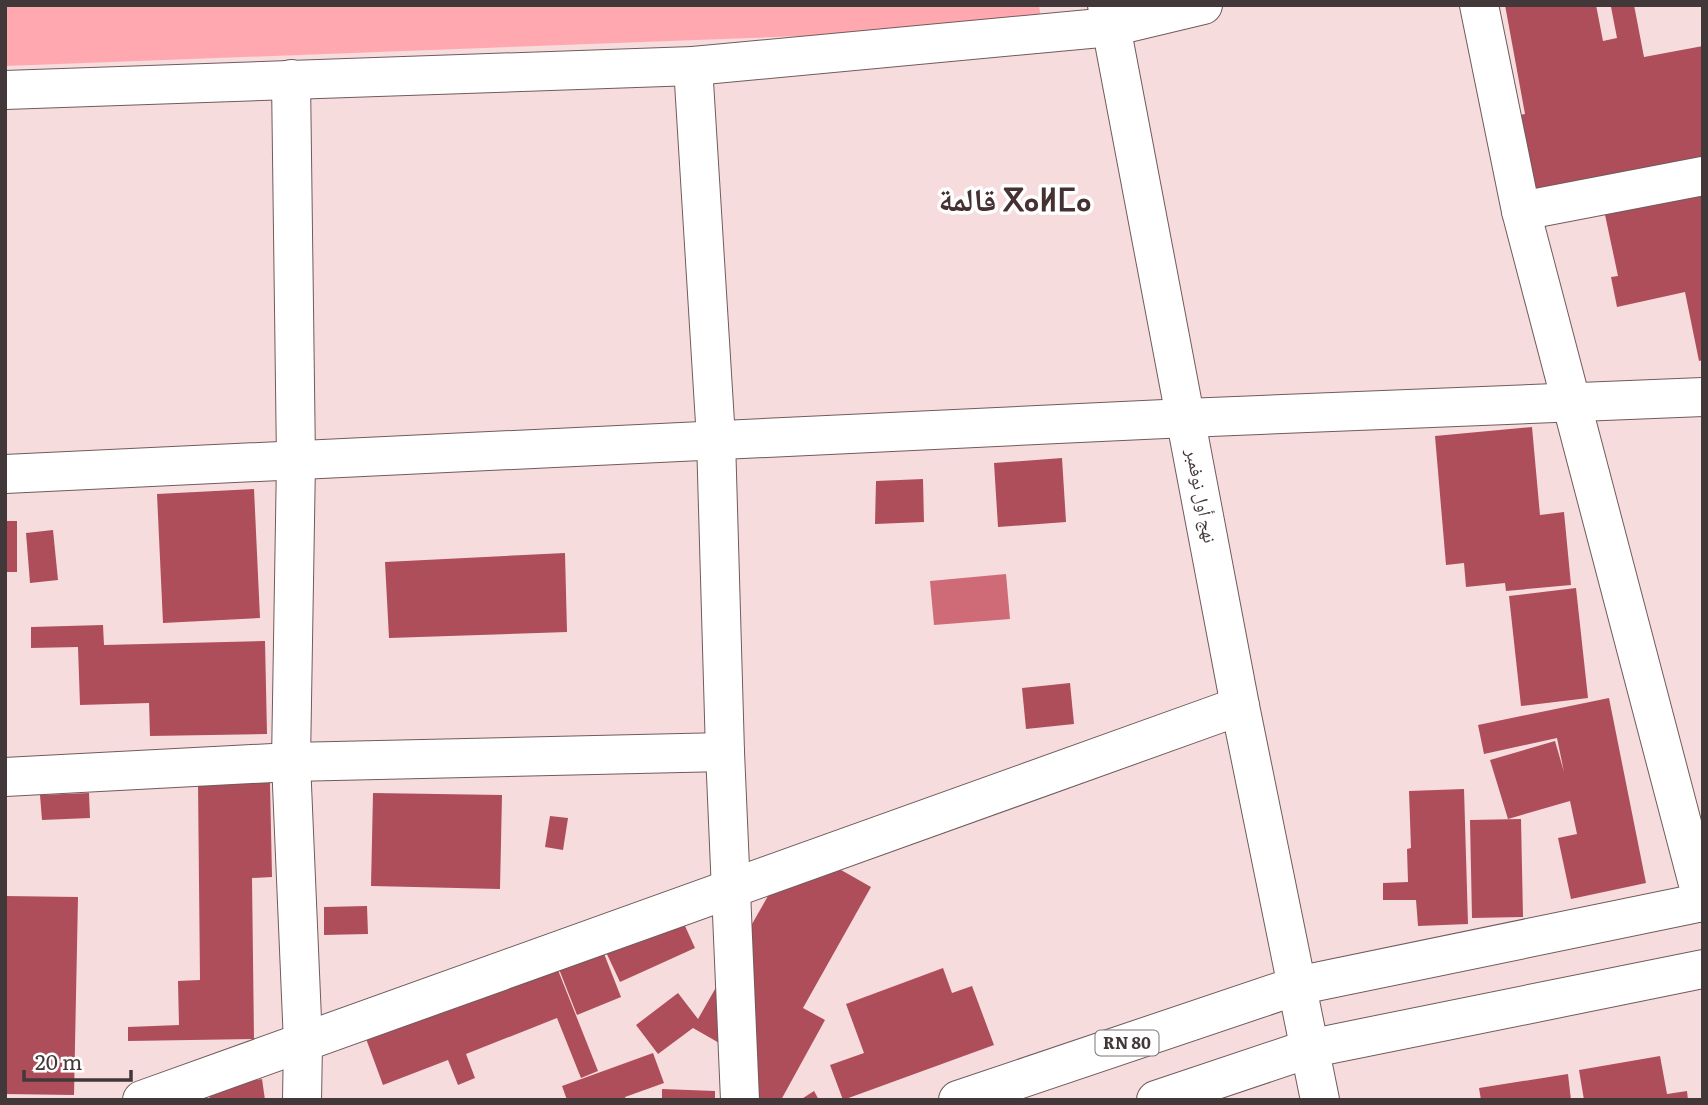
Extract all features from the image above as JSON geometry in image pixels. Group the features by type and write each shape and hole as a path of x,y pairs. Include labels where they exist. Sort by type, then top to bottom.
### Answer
{"street":[{"path":"5,90 694,66 1203,5"},
{"path":"1296,986 1703,902 1521,211 1479,5"},
{"name":"نهج أول نوفمبر","path":"1109,16 1240,706 1320,1100"},
{"path":"694,66 716,439 725,752 740,1100"},
{"path":"291,79 296,461 291,762 303,1043 302,1100"},
{"path":"1521,211 1703,176"},
{"path":"5,474 716,439 1703,397"},
{"path":"142,1100 1240,706"},
{"path":"5,777 291,762 725,752"},
{"path":"1156,1100 1308,1049 1703,969"},
{"name":"RN 80","path":"958,1100 1296,986"}],"shaded area":[{"path":"5,5 1039,5 1042,27 5,66"},
{"path":"1006,574 1010,619 934,625 930,581"}],"building":[{"path":"1505,5 1596,5 1603,41 1617,38 1611,7 1634,5 1644,57 1703,46 1703,162 1519,197 1504,118 1525,114"},
{"path":"1703,189 1703,360 1699,361 1685,292 1617,307 1611,277 1618,276 1604,210"},
{"path":"1532,427 1540,515 1564,512 1571,585 1506,591 1505,583 1466,587 1464,563 1446,565 1435,436"},
{"path":"1062,458 1066,522 998,527 994,463"},
{"path":"923,479 924,522 875,524 876,481"},
{"path":"254,489 260,618 163,623 157,494"},
{"path":"5,521 17,521 17,572 5,572"},
{"path":"53,530 58,580 30,583 26,533"},
{"path":"565,553 567,632 389,638 385,562"},
{"path":"1576,588 1588,698 1521,706 1509,596"},
{"path":"103,625 104,645 265,641 267,734 150,736 149,703 80,705 78,647 31,648 31,627"},
{"path":"1070,683 1074,724 1026,729 1022,688"},
{"path":"1609,698 1646,883 1571,899 1558,838 1577,834 1570,801 1508,819 1490,760 1555,741 1564,772 1557,738 1484,754 1478,725"},
{"path":"198,783 270,783 272,877 252,878 254,1039 128,1041 128,1027 179,1025 178,981 200,980"},
{"path":"1464,789 1468,924 1418,926 1416,900 1383,900 1383,883 1408,882 1407,849 1411,848 1409,791"},
{"path":"89,793 90,818 42,820 40,795"},
{"path":"373,793 502,795 500,889 371,886"},
{"path":"550,816 568,818 563,850 545,847"},
{"path":"1521,819 1523,917 1472,918 1470,820"},
{"path":"797,845 871,887 803,1008 825,1020 781,1100 738,1100 728,1048 693,1028 658,1054 636,1025 678,993 698,1019"},
{"path":"5,896 78,897 74,1095 5,1094"},
{"path":"367,906 368,934 324,935 324,907"},
{"path":"680,915 695,948 620,982 605,950"},
{"path":"601,946 621,997 577,1015 557,964"},
{"path":"554,960 598,1071 581,1078 557,1018 466,1054 475,1078 458,1085 448,1060 383,1085 365,1036"},
{"path":"943,968 952,993 972,986 994,1045 843,1100 830,1065 864,1053 846,1004"},
{"path":"653,1053 664,1083 625,1097 626,1100 567,1100 562,1086"},
{"path":"1660,1056 1667,1094 1687,1091 1688,1100 1584,1100 1579,1070"},
{"path":"1568,1074 1571,1100 1481,1100 1479,1088"},
{"path":"262,1079 265,1100 210,1100 208,1087"},
{"path":"662,1089 715,1091 715,1100 662,1100"},
{"path":"814,1091 819,1100 800,1100"}],"district":[{"name":"قالمة ⴳⴰⵍⵎⴰ","path":"1015,200"}]}
